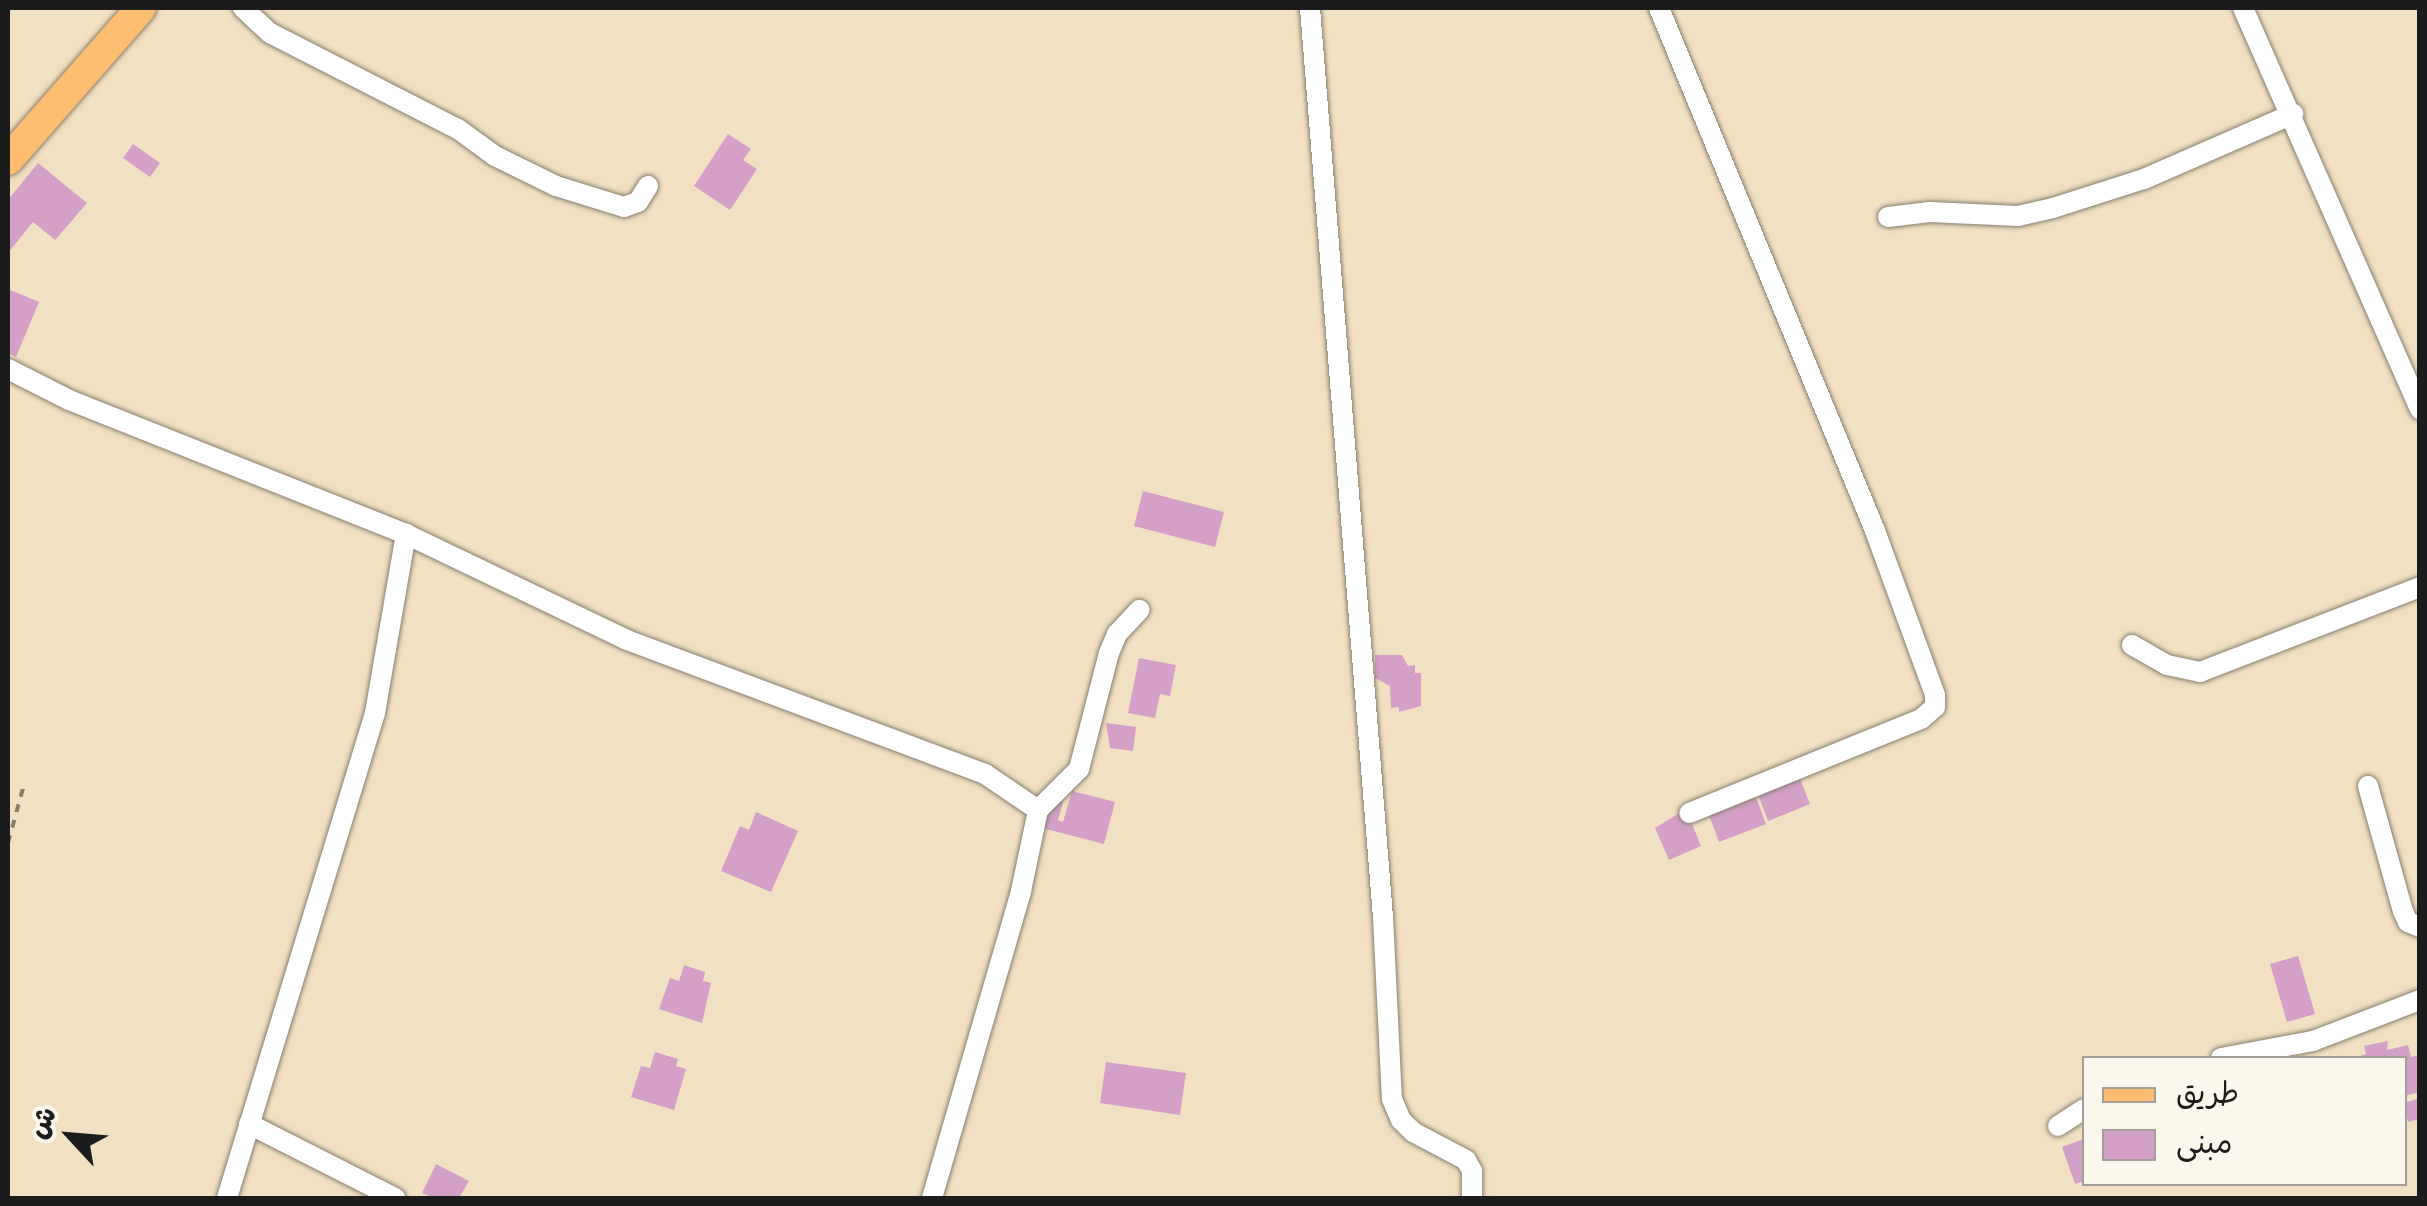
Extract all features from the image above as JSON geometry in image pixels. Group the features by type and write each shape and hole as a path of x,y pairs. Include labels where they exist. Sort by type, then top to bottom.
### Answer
{"main road":[{"path":"8,160 141,8"}],"street":[{"path":"243,8 270,33 458,129 495,156 556,186 596,202 624,207 638,202 648,186"},
{"path":"1310,8 1383,916 1392,1099 1401,1120 1414,1132 1466,1160 1472,1171 1472,1198"},
{"path":"1659,8 1874,528 1935,695 1935,707 1921,720 1689,813"},
{"path":"2245,8 2420,410"},
{"path":"1888,216 1930,212 2018,216 2053,208 2144,179 2293,114"},
{"path":"8,369 69,400 406,534 627,640 985,774 1038,810"},
{"path":"227,1198 375,713 406,534"},
{"path":"2132,645 2166,665 2200,672 2420,587"},
{"path":"932,1198 1022,891 1038,810 1078,769 1109,653 1118,634 1139,610"},
{"path":"2368,786 2408,922 2420,927"},
{"path":"2232,1056 2313,1041 2420,1000"},
{"path":"2058,1126 2082,1110"},
{"path":"249,1124 395,1198"}],"path":[{"path":"8,842 24,788"}],"building":[{"path":"728,134 751,149 743,160 757,169 730,210 694,186"},
{"path":"133,144 160,163 150,177 123,158"},
{"path":"38,163 87,203 55,240 33,222 8,253 8,200"},
{"path":"8,289 39,302 16,357 8,353"},
{"path":"1143,491 1224,512 1215,547 1134,526"},
{"path":"1375,655 1402,655 1408,666 1415,665 1415,673 1421,673 1421,706 1399,712 1399,707 1391,708 1390,686 1375,678"},
{"path":"1139,658 1176,665 1170,696 1160,694 1155,718 1128,713"},
{"path":"1106,723 1136,727 1133,751 1110,748"},
{"path":"1797,771 1810,804 1768,821 1755,787"},
{"path":"1753,789 1766,824 1719,842 1706,807"},
{"path":"1072,791 1115,802 1104,844 1042,828 1049,798 1063,802 1058,820 1063,822"},
{"path":"1686,809 1701,846 1669,860 1655,828"},
{"path":"756,812 798,831 771,892 721,871 740,826 749,830"},
{"path":"2298,956 2315,1014 2287,1022 2270,964"},
{"path":"684,965 705,972 703,981 711,983 702,1023 659,1009 670,978 679,981"},
{"path":"2388,1041 2387,1050 2408,1045 2411,1057 2420,1055 2420,1092 2407,1095 2407,1056 2360,1056 2366,1054 2364,1046"},
{"path":"655,1052 678,1059 676,1066 686,1069 674,1110 631,1097 641,1066 650,1068"},
{"path":"1106,1062 1186,1073 1180,1115 1100,1103"},
{"path":"2420,1098 2420,1119 2408,1122 2407,1102"},
{"path":"2082,1140 2082,1182 2075,1184 2062,1147"},
{"path":"436,1164 469,1181 459,1198 435,1198 422,1193"}]}
